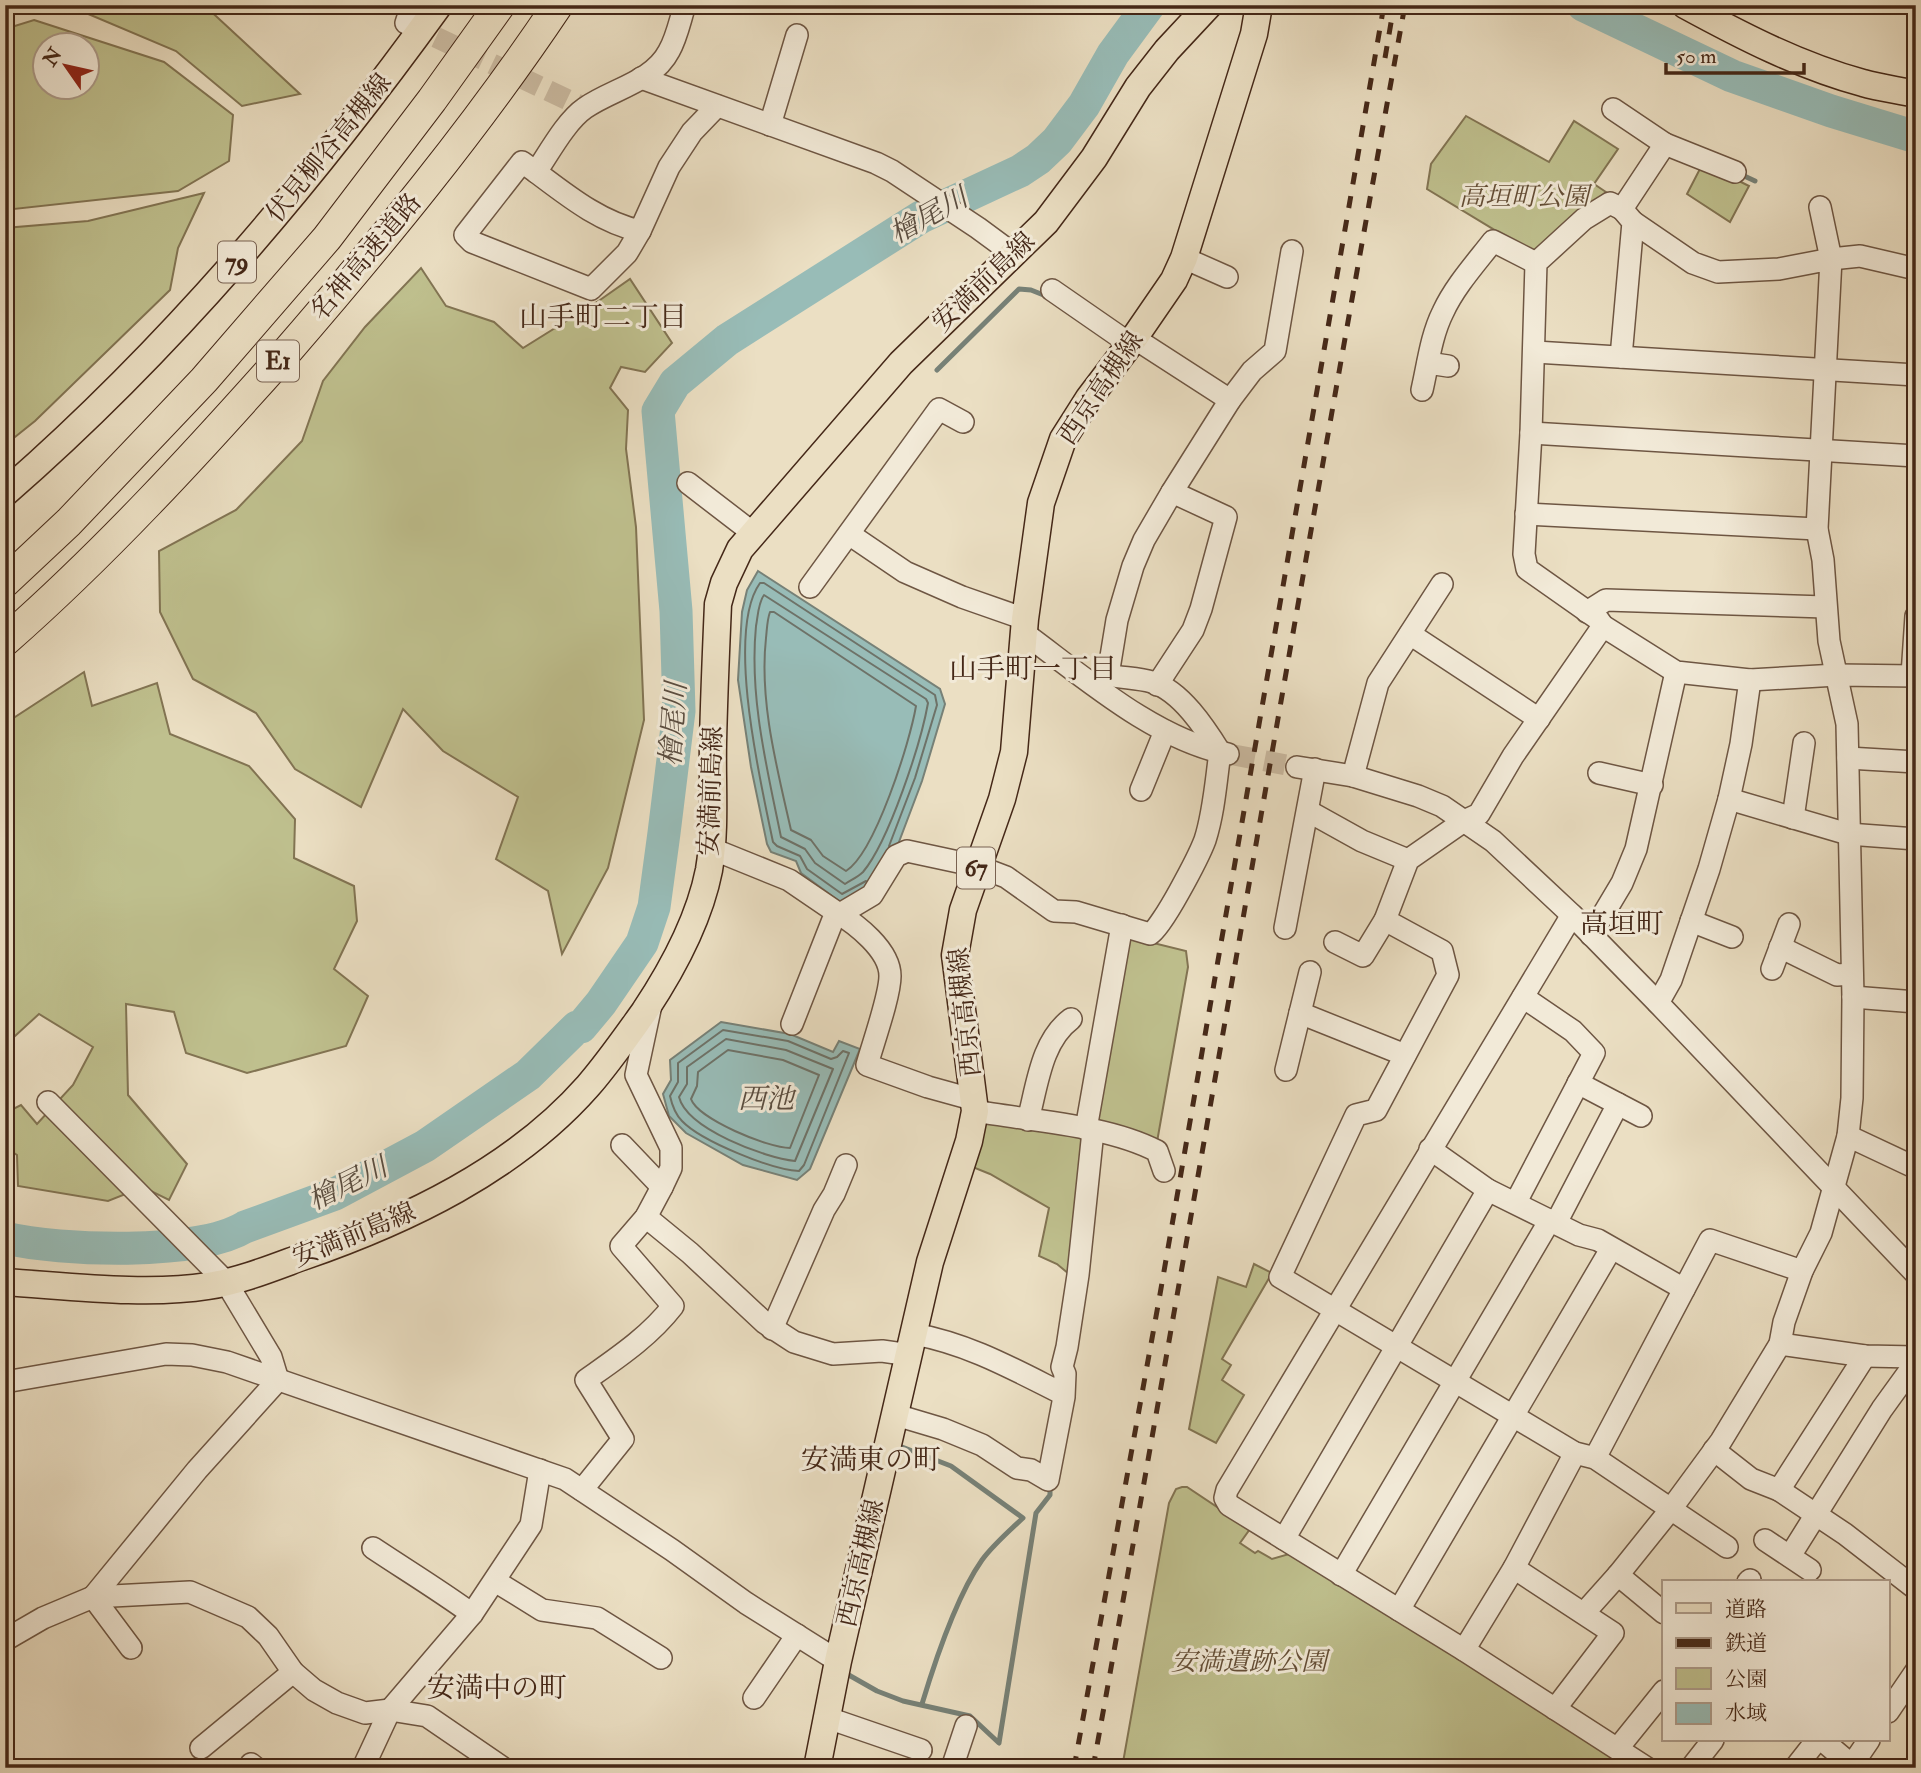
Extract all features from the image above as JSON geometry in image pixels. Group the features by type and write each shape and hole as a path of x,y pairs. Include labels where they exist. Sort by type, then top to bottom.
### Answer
{"highway":[{"name":"名神高速道路","path":"5,582 69,522 204,380 327,238 500,5"},
{"name":"名神高速道路","path":"5,641 137,514 238,406 341,289 442,165 558,5"},
{"path":"5,661 150,522 354,297 452,173 524,55"}],"main road":[{"name":"伏見柳谷高槻線","path":"5,493 92,413 171,334 249,248 327,154 439,5"},
{"name":"安満前島線","path":"5,1282 163,1290 206,1286 220,1275 350,1240 427,1206 493,1168 588,1086 652,1000 685,939 709,870 718,604 740,549 901,363 1046,222 1067,197 1138,87 1167,50 1209,5"},
{"name":"西京高槻線","path":"817,1768 838,1661 930,1262 969,1140 975,1106 955,955 962,910 1002,799 1014,752 1024,626 1041,503 1063,439 1089,398 1174,280 1184,258 1254,34 1259,5"},
{"path":"1685,5 1737,33 1822,71 1865,84 1916,94"}],"street":[{"path":"536,172 585,108 660,65 670,51 685,5"},
{"path":"770,125 797,35"},
{"path":"641,78 876,163 892,171 1012,253"},
{"path":"640,231 621,227 586,208 522,162 465,235 472,242 591,289 627,253 640,231 669,167 692,132 717,106"},
{"path":"1613,109 1665,144 1735,173"},
{"path":"1622,357 1628,215 1665,144"},
{"path":"1916,269 1860,256 1779,269 1718,272 1693,263 1610,203 1584,219 1536,263 1535,352 1524,554 1527,569 1598,619 1603,626 1676,672 1750,680 1837,675 1914,676 1916,616"},
{"path":"1584,1613 1671,1509 1714,1450 1780,1345 1784,1322 1802,1271 1821,1233 1848,1136 1852,1098 1853,997 1847,724 1829,641 1823,560 1817,529 1831,259 1820,207"},
{"path":"1422,390 1438,364 1431,344 1443,312 1473,282 1493,241 1536,263"},
{"path":"1104,682 1117,620 1133,566 1149,532 1230,400 1252,371 1275,351 1292,251"},
{"path":"1184,258 1227,277"},
{"path":"1052,290 1230,400"},
{"path":"1535,352 1916,375"},
{"path":"810,587 939,409 963,422"},
{"path":"1531,433 1916,456"},
{"path":"688,483 753,533"},
{"path":"1157,685 1193,630 1226,517 1172,492"},
{"path":"1527,514 1817,529"},
{"path":"849,534 905,572 1024,626 1104,682 1165,731 1194,745 1227,754"},
{"path":"1353,776 1378,684 1410,634 1429,591"},
{"path":"1587,612 1606,600 1825,607"},
{"path":"1335,942 1363,956 1385,920 1408,860 1464,821 1479,814 1513,756 1603,626"},
{"path":"1410,634 1539,719"},
{"path":"1591,935 1608,910 1636,849 1676,672"},
{"path":"1658,1003 1671,980 1730,799 1750,680"},
{"path":"1104,682 1157,685 1183,702 1227,754"},
{"path":"1141,790 1165,731"},
{"path":"1793,818 1804,743"},
{"path":"792,1024 797,985 838,913 872,895 901,852 915,851 977,866 1006,877 1054,911 1076,912 1150,934 1154,932 1205,840 1227,754"},
{"path":"1848,758 1916,762"},
{"path":"1285,928 1308,811 1306,769 1353,776 1442,806 1493,841 1572,915 1916,1274"},
{"path":"1599,773 1651,785"},
{"path":"1730,799 1848,834 1916,839"},
{"path":"1308,811 1362,841 1408,860"},
{"path":"710,848 789,880 838,913 877,947 889,968 888,986 867,1065 975,1106 1028,1120 1132,1140 1157,1151 1164,1171"},
{"path":"1572,915 1224,1498 1229,1506 1464,1650 1647,1768"},
{"path":"1385,920 1442,951 1448,975 1376,1110 1356,1115 1280,1277 1512,1416 1585,1455 1727,1547"},
{"path":"1691,921 1732,937"},
{"path":"1772,969 1789,924"},
{"path":"896,1415 943,1429 982,1445 1017,1468 1031,1470 1048,1480 1065,1397 1065,1374 1062,1367 1078,1275 1090,1130 1122,925"},
{"path":"1780,947 1837,975 1852,974"},
{"path":"1286,1070 1310,972"},
{"path":"1516,1202 1594,1053 1573,1031 1523,997"},
{"path":"1853,997 1916,1002"},
{"path":"582,1490 623,1439 586,1380 629,1349 673,1306 621,1245 646,1217 671,1168 671,1148 636,1075 652,1000"},
{"path":"1300,1013 1405,1055"},
{"path":"1028,1120 1045,1055 1057,1032 1071,1019"},
{"path":"1578,1083 1641,1116"},
{"path":"48,1102 220,1275 271,1357 278,1380"},
{"path":"1341,1575 1455,1381 1553,1222 1618,1104"},
{"path":"1848,1136 1916,1168"},
{"path":"622,1145 662,1187"},
{"path":"1430,1149 1488,1191 1516,1202 1579,1235 1598,1240 1611,1250 1684,1289"},
{"path":"772,1329 833,1205 846,1165"},
{"path":"1284,1539 1488,1191"},
{"path":"646,1217 690,1253 772,1329 794,1342 833,1354 883,1351 946,1340 973,1349 1063,1394"},
{"path":"1464,1650 1585,1455 1684,1289 1710,1240 1802,1271"},
{"path":"1399,1610 1611,1250"},
{"path":"1780,1345 1865,1356 1916,1359"},
{"path":"5,1382 166,1354 192,1355 226,1362 565,1479 671,1549 746,1603 838,1661"},
{"path":"1779,1490 1865,1356"},
{"path":"1790,1556 1916,1359"},
{"path":"93,1597 189,1480 278,1380"},
{"path":"1714,1450 1751,1479 1779,1490 1816,1515 1916,1589"},
{"path":"363,1768 390,1710 472,1614 531,1525 540,1470"},
{"path":"1765,1540 1810,1570"},
{"path":"373,1548 411,1574 425,1580 472,1614"},
{"path":"1514,1568 1613,1633 1555,1709"},
{"path":"1618,1575 1662,1611"},
{"path":"495,1581 542,1610 597,1618 661,1658"},
{"path":"5,1640 43,1618 93,1597 190,1592 248,1617 268,1636 293,1672 314,1690 337,1703 365,1713 390,1710 427,1716 495,1766"},
{"path":"93,1597 131,1648"},
{"path":"754,1698 797,1635"},
{"path":"1890,1710 1916,1671"},
{"path":"201,1748 293,1672"},
{"path":"1618,1748 1662,1693"},
{"path":"828,1718 921,1750"},
{"path":"952,1768 966,1726"},
{"path":"1691,1768 1711,1742"},
{"path":"1795,1768 1818,1742"},
{"path":"1823,1742 1854,1766 1869,1742"}],"green space":[{"path":"67,5 204,5 300,94 242,106 176,51"},
{"path":"34,20 71,32 32,32 32,102 102,102 102,42 164,62 233,115 229,161 178,191 5,210 5,29"},
{"name":"高垣町公園","path":"1466,116 1549,162 1574,121 1618,149 1594,184 1606,192 1539,251 1531,252 1427,189 1431,164"},
{"path":"1703,163 1749,186 1730,222 1687,194"},
{"path":"204,193 178,248 170,290 35,421 5,445 5,228 88,221"},
{"path":"421,268 446,306 494,322 523,348 630,279 672,343 645,372 621,367 610,388 628,410 626,449 636,527 644,720 608,868 562,954 548,891 496,859 518,797 443,751 403,709 361,807 295,769 256,713 193,679 160,612 159,551 236,510 302,441 323,381 365,327"},
{"path":"84,672 92,706 157,683 170,734 249,766 295,819 294,858 354,886 357,921 334,969 368,996 346,1046 247,1073 186,1053 174,1012 126,1004 128,1095 187,1164 169,1200 143,1187 108,1201 18,1186 17,1155 5,1147 5,1113 21,1105 37,1124 73,1085 93,1047 39,1014 15,1036 5,1030 5,758 14,749 9,721"},
{"path":"1129,937 1186,951 1188,967 1157,1142 1094,1124"},
{"path":"985,1117 1085,1134 1069,1274 1057,1264 1039,1256 1049,1208 990,1174 970,1166"},
{"path":"1254,1264 1272,1273 1222,1359 1231,1365 1222,1380 1244,1395 1216,1443 1189,1429 1218,1277 1246,1287"},
{"name":"安満遺跡公園","path":"1187,1487 1250,1529 1240,1543 1255,1553 1258,1551 1272,1559 1289,1554 1452,1653 1632,1768 1122,1768 1169,1503 1176,1489"}],"water":[{"path":"758,571 940,689 945,704 922,781 894,855 873,885 843,904 801,873 796,861 771,852 767,844 751,767 738,680 742,612 747,590"},
{"name":"西池","path":"721,1022 790,1034 833,1052 839,1041 860,1049 810,1169 797,1180 743,1165 686,1133 669,1116 663,1094 671,1080 670,1060"}],"waterway":[{"name":"檜尾川","path":"5,1238 59,1246 128,1248 195,1243 223,1236 335,1194 425,1146 528,1075 577,1027 581,1027 642,943 654,907 664,833 679,711 676,611 658,411 675,383 727,340 921,217 1020,171 1038,159 1057,141 1084,105 1113,54 1149,5"},
{"name":"檜尾川","path":"1583,5 1732,76 1916,137"},
{"path":"1740,174 1755,181"},
{"path":"937,370 1019,289 1046,296"},
{"path":"902,1447 951,1466 1023,1518 991,1549 972,1575 947,1630 922,1704"},
{"path":"847,1674 877,1691 903,1701 970,1716 999,1743 1036,1513 1050,1495 1050,1484"}],"tunnel":[{"path":"408,24 585,108"},
{"path":"1234,755 1297,767"}],"railway":[{"path":"1074,1768 1159,1300 1384,5"},
{"path":"1385,58 1394,5"},
{"path":"1093,1768 1405,5"}],"district":[{"name":"山手町二丁目","path":"603,317"},
{"name":"山手町一丁目","path":"1033,669"},
{"name":"高垣町","path":"1622,924"},
{"name":"安満東の町","path":"871,1460"},
{"name":"安満中の町","path":"497,1688"}]}
